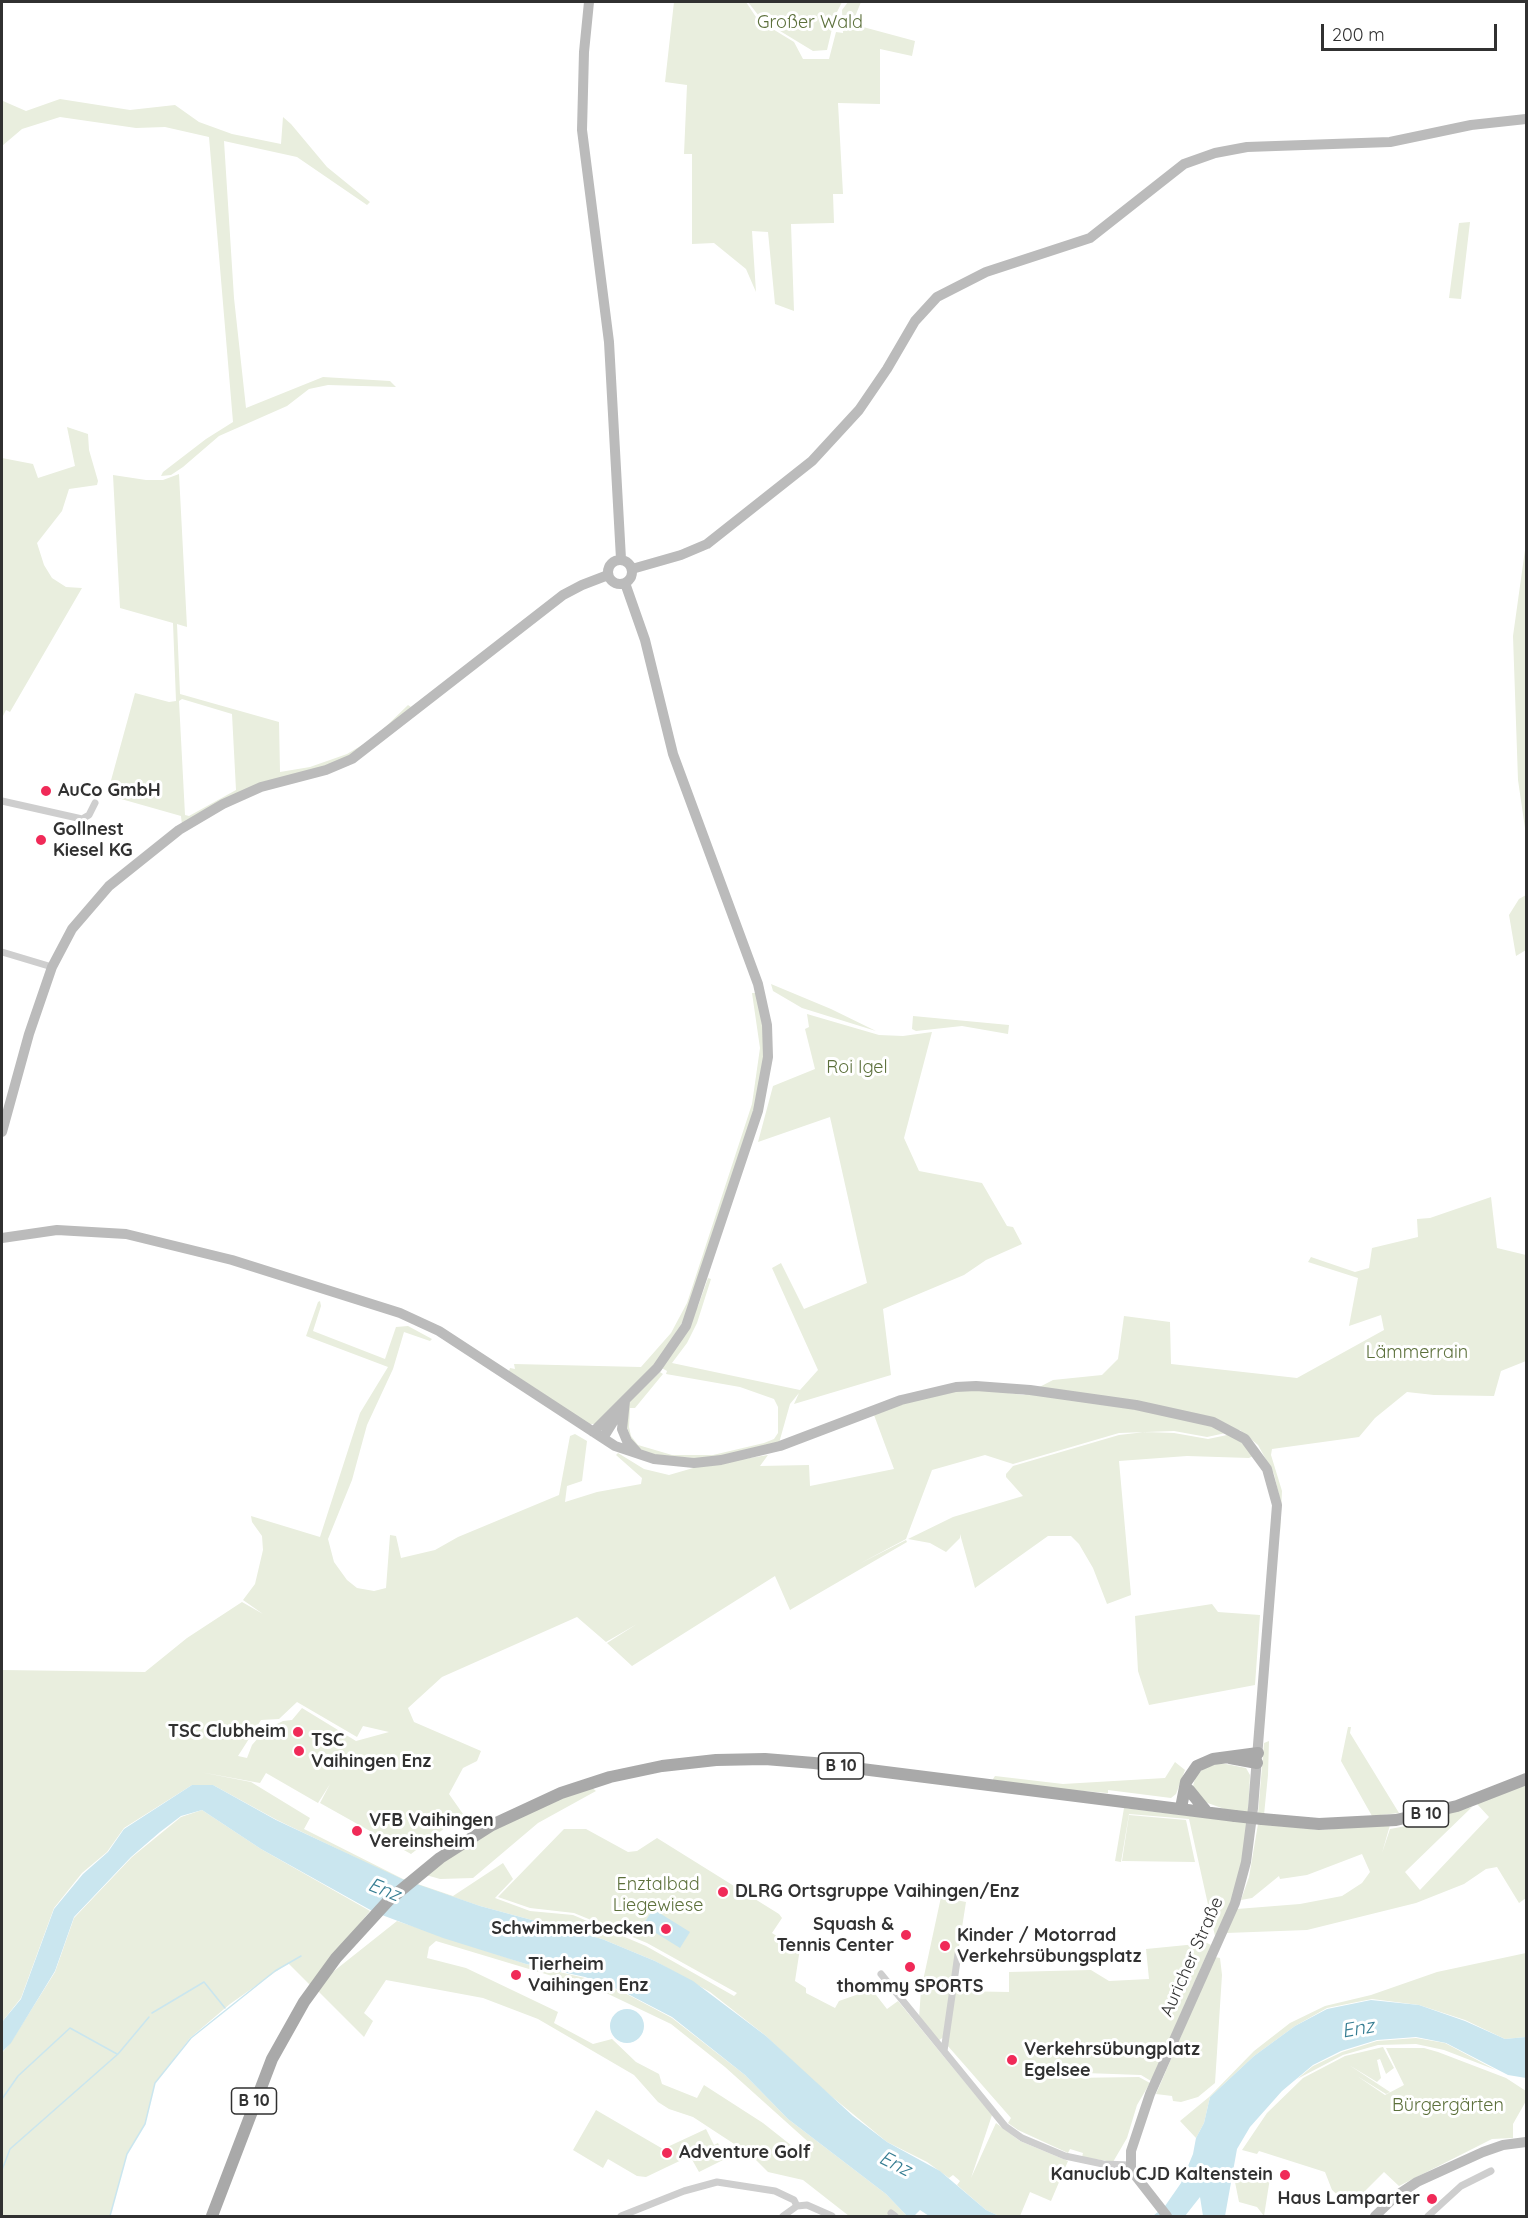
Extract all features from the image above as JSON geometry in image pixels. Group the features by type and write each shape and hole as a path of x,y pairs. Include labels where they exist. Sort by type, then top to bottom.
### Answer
{"main road":[{"path":"589,2 584,52 582,130 608,333 621,559"},
{"path":"632,569 681,555 707,544 812,461 859,410 915,321 938,297 986,272 1090,238 1184,164 1215,153 1247,147 1390,142 1471,125 1527,119"},
{"path":"621,559 628,562 632,569 632,576 625,583 615,583 608,575 609,565 621,559"},
{"path":"2,1132 29,1034 52,967 72,929 100,895 168,838 203,815 261,787 326,770 352,759 382,738 556,600 582,585 608,575"},
{"path":"593,1432 669,1353 694,1310 758,1111 768,1071 769,1041 765,1009 758,984 674,754 645,640 625,583"},
{"name":"Auricher Straße","path":"2,1238 57,1230 126,1233 232,1260 400,1313 439,1331 593,1432 643,1457 694,1463 721,1460 790,1442 901,1400 956,1387 976,1386 1030,1390 1136,1405 1209,1421 1227,1427 1247,1441 1261,1458 1272,1480 1276,1499 1258,1758 1246,1862 1235,1903 1150,2094 1136,2131 1130,2165"},
{"path":"603,1438 625,1401"},
{"path":"625,1401 621,1422 623,1434 630,1446 643,1457"},
{"path":"1183,1808 1183,1789 1190,1774 1197,1766 1207,1760 1226,1757 1258,1758"},
{"name":"B 10","path":"212,2217 250,2112 281,2041 319,1979 360,1929 429,1866 492,1825 567,1791 636,1771 706,1761 797,1761 1235,1816 1319,1824 1396,1820 1457,1806 1527,1779"},
{"path":"1183,1808 1190,1790 1190,1774"},
{"path":"1190,1790 1206,1811"},
{"path":"1375,2217 1396,2196 1417,2182 1483,2152 1503,2145 1527,2142"},
{"path":"1130,2165 1140,2184 1163,2212"}],"street":[{"path":"2,801 81,819 89,815 95,803"},
{"path":"2,952 52,967"},
{"path":"944,2051 958,1954"},
{"path":"881,1974 997,2118 1022,2138 1078,2160 1117,2166 1130,2165"},
{"path":"1428,2217 1461,2186 1491,2171"},
{"path":"621,2217 684,2191 717,2182 775,2191 794,2200 797,2206"},
{"path":"783,2217 797,2206 807,2205 832,2217"}],"green space":[{"path":"674,2 746,2 758,20 794,42 803,59 829,59 836,32 843,33 842,10 848,2 861,2 852,24 915,41 912,56 880,49 880,104 838,103 843,194 833,194 834,223 791,224 794,311 775,304 768,232 752,231 756,292 746,269 714,243 692,244 692,154 684,154 687,85 665,82"},
{"name":"Großer Wald","path":"748,2 842,2 835,16 827,50 813,51 762,20"},
{"path":"60,99 130,110 175,105 199,122 232,134 281,144 283,117 327,167 370,202 367,205 297,157 224,141 234,298 246,408 323,377 390,381 396,387 328,385 309,389 287,406 219,436 183,467 171,475 161,476 163,472 206,439 233,422 209,137 165,127 136,128 60,117 22,129 2,146 3,101 26,111"},
{"path":"1470,222 1461,299 1449,298 1459,223"},
{"path":"67,427 88,434 97,485 69,489 62,511 37,543 44,565 52,578 66,587 82,588 10,712 6,710 2,718 2,458 33,464 38,478 75,466"},
{"path":"179,474 187,627 177,624 180,694 279,722 280,772 310,767 347,754 374,738 408,705 411,707 349,759 272,781 182,825 181,816 107,795 135,693 169,702 176,701 173,623 120,608 113,475 163,480","holes":["182,699 232,714 236,790 189,816 185,815 179,701"]},
{"path":"1526,543 1526,835 1518,780 1513,636"},
{"path":"1526,895 1526,950 1516,956 1509,915 1519,899"},
{"path":"771,984 876,1031 802,1008 773,991"},
{"path":"752,993 756,993 766,1044 762,1089 692,1307 658,1361 596,1424 589,1424 509,1371 510,1368 515,1369 514,1364 641,1367 671,1333 687,1303 752,1104 760,1048"},
{"name":"Roi Igel","path":"807,1014 879,1035 903,1036 932,1032 904,1138 919,1171 982,1183 1007,1226 1013,1227 1022,1244 986,1260 964,1275 883,1309 891,1375 794,1404 799,1393 790,1404 779,1443 709,1459 650,1455 634,1447 624,1419 628,1403 660,1372 663,1374 635,1408 630,1408 629,1427 631,1436 638,1445 672,1455 713,1455 764,1443 774,1439 778,1433 778,1407 774,1399 740,1387 666,1374 667,1371 660,1367 698,1306 708,1278 711,1279 697,1323 687,1343 672,1363 800,1390 818,1370 772,1268 781,1263 804,1309 867,1283 830,1117 758,1142 773,1086 815,1069 805,1029 809,1027"},
{"path":"913,1016 1009,1025 1008,1034 962,1026 916,1031 912,1029"},
{"path":"1491,1197 1497,1248 1526,1255 1526,1361 1501,1371 1494,1396 1407,1392 1375,1418 1359,1437 1272,1449 1271,1455 1282,1491 1280,1533 1279,1495 1274,1474 1258,1445 1240,1430 1207,1437 1174,1431 1119,1433 1013,1464 985,1455 932,1470 906,1539 859,1564 906,1540 907,1542 790,1610 775,1576 632,1666 607,1643 637,1624 606,1642 577,1617 442,1677 408,1708 414,1722 481,1751 477,1761 463,1768 449,1794 463,1814 411,1854 320,1803 330,1784 318,1803 266,1773 260,1783 200,1772 251,1782 310,1818 304,1829 403,1879 453,1896 503,1863 513,1879 495,1898 530,1911 573,1915 646,1946 734,1996 737,1993 647,1943 574,1913 530,1908 498,1897 564,1829 586,1829 628,1852 637,1851 657,1838 779,1914 782,1918 772,1933 791,1945 798,1939 801,1942 795,1981 806,1988 806,1993 835,2008 839,2001 856,1995 869,1986 887,2009 898,2001 992,2115 971,2178 996,2123 1020,2141 1068,2161 1051,2201 1030,2192 1020,2216 999,2216 986,2210 957,2185 960,2181 953,2175 949,2178 927,2162 887,2142 814,2082 766,2036 710,1992 655,1961 602,1939 480,1906 402,1880 277,1820 213,1785 192,1785 124,1828 107,1852 82,1873 54,1908 21,1998 2,2022 2,1670 145,1672 187,1638 242,1602 263,1614 243,1600 255,1584 263,1550 262,1536 252,1522 251,1516 320,1537 360,1413 388,1367 306,1336 318,1302 320,1301 321,1306 313,1331 385,1359 396,1327 408,1326 432,1339 430,1341 404,1332 393,1369 367,1425 352,1480 328,1539 334,1562 347,1580 357,1588 374,1591 386,1588 390,1535 396,1536 401,1558 435,1550 458,1537 559,1495 570,1436 575,1434 587,1441 582,1481 567,1486 565,1502 597,1492 641,1484 642,1478 616,1455 618,1453 644,1469 669,1475 700,1466 768,1455 760,1466 809,1465 810,1486 894,1469 874,1415 899,1403 956,1391 976,1389 1024,1395 1053,1380 1102,1375 1118,1359 1124,1316 1170,1322 1171,1364 1297,1378 1384,1330 1381,1315 1349,1326 1358,1278 1308,1262 1311,1257 1355,1272 1369,1268 1372,1248 1418,1237 1417,1219 1430,1218","holes":["297,1702 357,1737 363,1726 389,1732 356,1741 302,1708 292,1720 283,1721 265,1730 252,1745 247,1758 238,1756 261,1720 279,1719"]},
{"path":"1145,1432 1174,1433 1208,1439 1232,1434 1255,1455 1249,1458 1187,1456 1119,1461 1131,1595 1107,1604 1093,1568 1079,1544 1071,1536 1048,1536 975,1588 960,1534 960,1538 946,1552 930,1543 908,1539 953,1517 1023,1496 1006,1477 1013,1466 1119,1435"},
{"path":"1212,1604 1218,1612 1260,1615 1255,1685 1149,1705 1138,1671 1135,1616"},
{"path":"1348,1727 1351,1727 1350,1733 1399,1813 1372,1816 1341,1761"},
{"path":"1269,1741 1264,1815 1258,1814 1264,1743"},
{"path":"1175,1762 1185,1770 1176,1794 1171,1798 1108,1790 1108,1793 1058,1789 994,1782 993,1779 995,1776 1063,1784 1165,1778"},
{"path":"1221,1763 1246,1768 1250,1775 1248,1813 1230,1811 1202,1801 1193,1786 1196,1775 1206,1767"},
{"path":"1526,1783 1526,1898 1519,1903 1497,1867 1486,1869 1464,1884 1416,1903 1307,1930 1226,1933 1237,1909 1300,1904 1342,1896 1362,1883 1370,1872 1362,1854 1307,1875 1280,1879 1279,1876 1252,1898 1241,1900 1249,1877 1258,1824 1321,1830 1390,1825 1382,1853 1390,1829 1427,1822 1426,1819 1472,1807 1405,1872 1420,1890 1489,1817 1477,1804"},
{"path":"591,1787 596,1791 538,1823 473,1878 440,1879 426,1875 456,1852 521,1815"},
{"path":"1124,1808 1248,1823 1243,1862 1231,1904 1215,1936 1189,1819 1129,1814 1121,1862 1115,1861"},
{"path":"202,1810 261,1849 370,1911 310,1985 288,1963 230,2004 190,2038 155,2083 145,2124 127,2154 110,2216 2,2216 2,2053 55,1972 74,1918 132,1857 181,1817"},
{"path":"1129,1815 1186,1820 1195,1862 1122,1861"},
{"name":"Kinder / Motorrad Verkehrsübungsplatz","path":"941,1897 966,1902 945,2036 938,2041 919,2018 921,1990"},
{"path":"397,1921 526,1964 585,1978 621,1991 672,2018 745,2075 788,2119 886,2194 907,2216 849,2216 803,2180 768,2172 751,2155 693,2117 669,2109 658,2102 634,2075 538,2019 483,1998 386,1980 364,2013 373,2021 364,2037 317,1990 329,1975","holes":["436,1941 602,1991 671,2024 725,2067 814,2147 806,2157 763,2123 704,2085 697,2098 662,2084 659,2074 636,2062 612,2039 593,2044 554,2023 558,2012 466,1968 427,1958 429,1947"]},
{"path":"1207,1943 1211,1945 1151,2081 1141,2075 1085,2073 1069,2075 1070,2078 1139,2077 1150,2083 1137,2105 1127,2138 1113,2162 1082,2157 1083,2153 1070,2149 1068,2153 1008,2123 1011,2118 947,2045 954,1991 1009,1992 1009,1972 1091,1970 1109,1981 1149,1979 1146,1949"},
{"path":"1526,1953 1526,2037 1505,2039 1465,2020 1419,2005 1372,1999 1327,2008 1295,2026 1254,2056 1210,2097 1204,2123 1196,2138 1180,2121 1209,2097 1254,2051 1290,2023 1325,2006 1371,1995 1437,1972"},
{"path":"1215,1957 1220,1958 1222,1975 1215,2083 1198,2097 1181,2102 1173,2101 1172,2096 1156,2094"},
{"path":"1416,2038 1445,2043 1496,2070 1444,2050 1416,2044 1378,2045 1343,2055 1297,2079 1313,2066 1342,2052 1377,2041"},
{"name":"Bürgergärten","path":"1383,2047 1394,2068 1386,2074 1380,2059 1377,2060 1381,2078 1377,2082 1349,2065 1390,2092 1386,2094 1357,2076 1385,2095 1404,2085 1386,2048 1424,2048 1438,2052 1506,2078 1526,2091 1526,2101 1513,2124 1513,2138 1492,2139 1399,2186 1384,2172 1350,2206 1332,2190 1325,2172 1259,2151 1257,2154 1242,2150 1267,2113 1303,2078 1345,2056"},
{"name":"Adventure Golf","path":"596,2110 663,2149 706,2129 714,2145 718,2143 725,2159 699,2172 690,2156 646,2177 637,2176 608,2159 603,2168 573,2150"},
{"path":"1238,2168 1270,2178 1264,2216 1257,2207 1239,2202 1235,2182"}],"water":[{"name":"Enz","path":"192,1785 213,1785 276,1820 402,1879 480,1906 602,1939 655,1961 693,1981 766,2036 853,2116 887,2142 940,2171 986,2210 999,2216 929,2216 920,2210 914,2216 907,2216 886,2194 788,2119 745,2075 672,2017 622,1991 585,1977 526,1964 443,1938 374,1912 261,1849 202,1810 181,1816 160,1832 131,1857 74,1917 55,1971 11,2043 2,2052 2,2022 21,1999 54,1909 83,1874 108,1852 124,1829"},
{"name":"Schwimmerbecken","path":"653,1909 690,1932 680,1948 643,1925"},
{"name":"Enz","path":"1371,2000 1419,2005 1465,2021 1505,2039 1526,2037 1526,2078 1508,2075 1446,2043 1416,2037 1377,2040 1341,2051 1313,2065 1282,2091 1250,2127 1237,2149 1225,2216 1203,2216 1200,2197 1185,2216 1153,2216 1165,2206 1181,2183 1193,2154 1196,2138 1204,2123 1210,2097 1254,2056 1295,2026 1327,2009"},
{"path":"627,2009 639,2014 644,2026 639,2038 627,2043 615,2038 610,2026 615,2014"}],"waterway":[{"path":"110,2216 127,2154 145,2124 155,2083 191,2038 275,1971 301,1956"},
{"path":"152,2013 204,1982 225,2008"},
{"path":"2,2170 10,2149 118,2054 149,2017"},
{"path":"2,2099 18,2076 70,2028 117,2054"}],"place":[{"name":"AuCo GmbH","path":"46,791"},
{"name":"Gollnest Kiesel KG","path":"41,840"},
{"name":"TSC Clubheim","path":"298,1732"},
{"name":"TSC Vaihingen Enz","path":"299,1751"},
{"name":"VFB Vaihingen Vereinsheim","path":"357,1831"},
{"name":"DLRG Ortsgruppe Vaihingen/Enz","path":"723,1892"},
{"name":"Schwimmerbecken","path":"666,1929"},
{"name":"Squash & Tennis Center","path":"906,1935"},
{"name":"Kinder / Motorrad Verkehrsübungsplatz","path":"945,1946"},
{"name":"thommy SPORTS","path":"910,1967"},
{"name":"Tierheim Vaihingen Enz","path":"516,1975"},
{"name":"Verkehrsübungplatz Egelsee","path":"1012,2060"},
{"name":"Adventure Golf","path":"667,2153"},
{"name":"Kanuclub CJD Kaltenstein","path":"1285,2175"},
{"name":"Haus Lamparter","path":"1432,2199"}],"park label":[{"name":"Lämmerrain","path":"1417,1353"},
{"name":"Enztalbad Liegewiese","path":"658,1895"}]}
